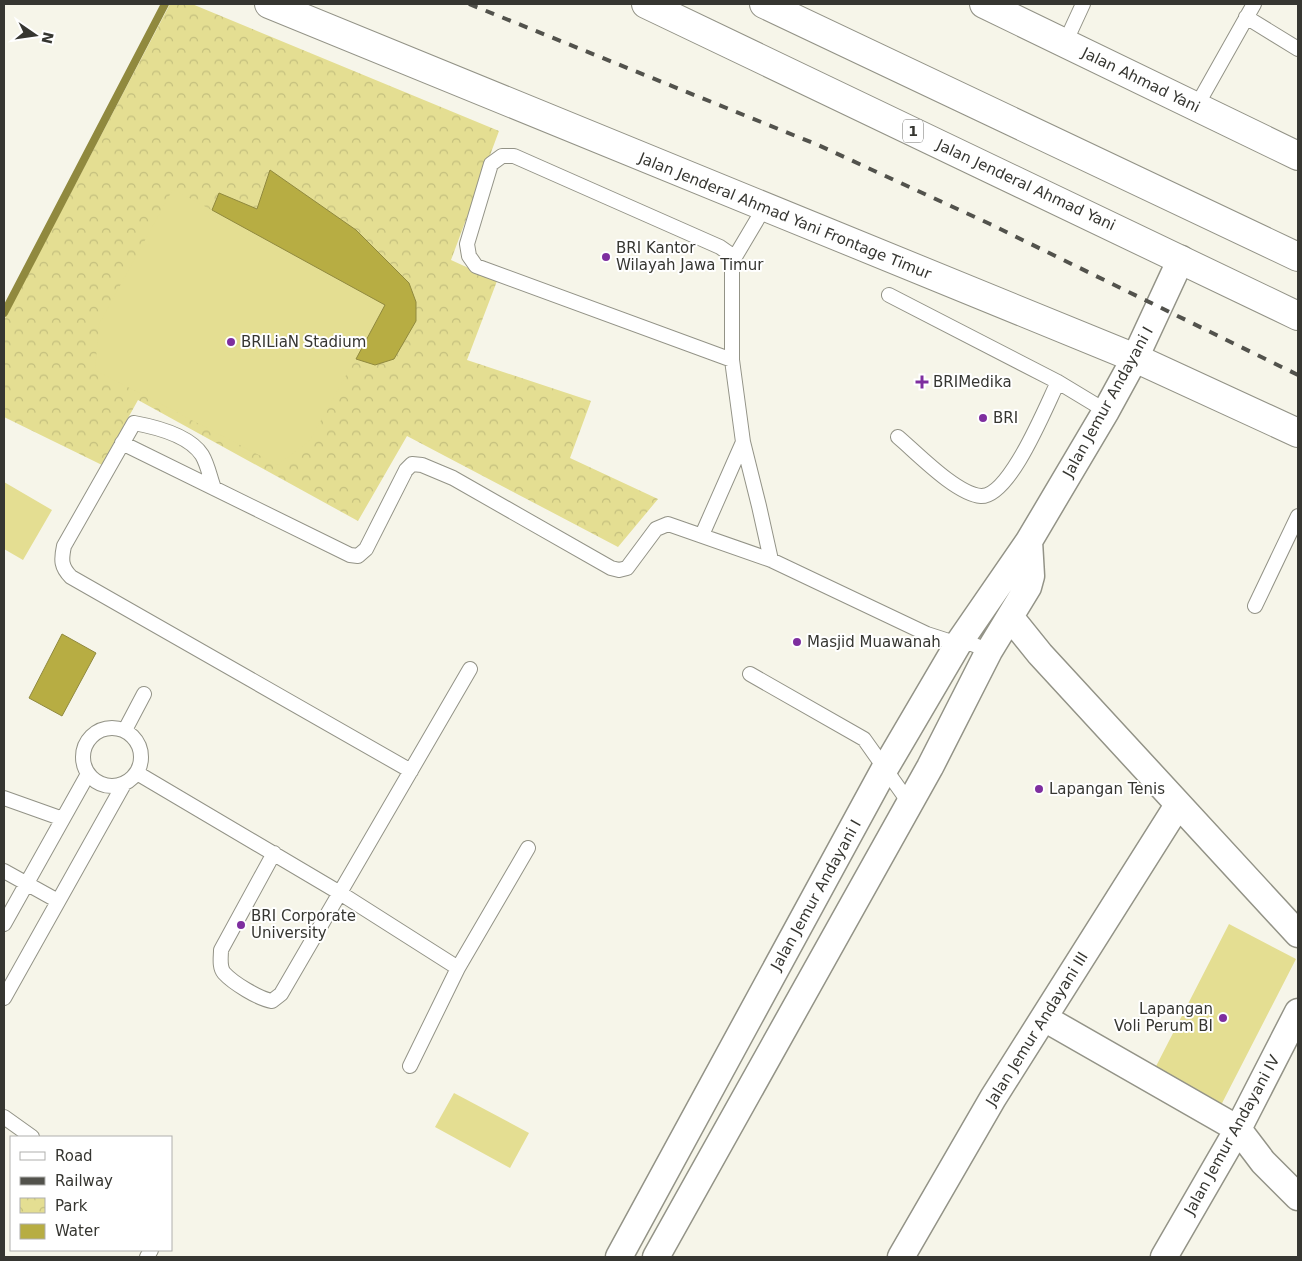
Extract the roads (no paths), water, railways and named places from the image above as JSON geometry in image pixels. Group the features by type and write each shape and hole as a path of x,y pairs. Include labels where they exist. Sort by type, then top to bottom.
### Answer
{"main road":[{"name":"Jalan Jenderal Ahmad Yani Frontage Timur","path":"269,4 764,208 1135,358 1298,433"},
{"name":"Jalan Jenderal Ahmad Yani","path":"646,4 1298,316"},
{"path":"764,4 1298,257"},
{"name":"Jalan Ahmad Yani","path":"984,4 1298,156"}],"street":[{"name":"Jalan Jemur Andayani I","path":"619,1257 884,770 958,644 1029,541 1106,411 1135,358 1181,259"},
{"path":"656,1257 910,804 989,651 1011,618 1032,576 1029,541"},
{"path":"1011,618 1040,654 1298,934"},
{"name":"Jalan Jemur Andayani III","path":"901,1257 993,1098 1178,805"},
{"name":"Jalan Jemur Andayani IV","path":"1164,1257 1238,1129 1298,1012"},
{"path":"1044,1018 1238,1129 1263,1162 1298,1196"}],"lane":[{"path":"1065,43 1083,4"},
{"path":"1196,107 1254,4"},
{"path":"1246,17 1298,49"},
{"path":"732,360 476,266 469,256 467,244 492,164 502,156 514,156 720,247 730,254 732,262 732,360 743,442 760,506 771,560"},
{"path":"732,262 764,208"},
{"path":"889,295 1058,382 1106,411"},
{"path":"898,436 953,485 981,496 995,492 1020,460 1058,382"},
{"path":"214,488 203,456 194,446 161,429 134,422 64,546 61,560 63,570 71,577 411,771"},
{"path":"702,536 743,442"},
{"path":"122,443 350,556 358,556 366,549 406,470 412,464 422,465 453,478 610,568 619,570 627,568 656,530 668,524 771,560 927,634 958,644 972,644 989,651"},
{"path":"1254,606 1298,516"},
{"path":"274,853 221,950 220,962 223,972 262,999 272,1001 281,994 470,669"},
{"path":"750,674 864,739 884,770 910,804"},
{"path":"125,730 144,694"},
{"path":"4,998 124,784 136,773 141,761 140,749 134,738 125,730 110,727 95,732 85,744 83,760 88,774 98,783 111,786 124,784"},
{"path":"136,773 274,853 458,968"},
{"path":"4,924 88,774"},
{"path":"4,798 63,819"},
{"path":"410,1066 458,968 528,848"},
{"path":"4,871 58,901"},
{"path":"4,1117 31,1136"}],"water":[{"path":"270,170 356,230 409,283 416,302 416,321 394,359 375,365 356,359 385,305 212,210 219,193 257,209"},
{"path":"62,634 96,653 62,716 29,698"}],"waterway":[{"path":"4,313 165,4"}],"railway":[{"path":"469,4 818,145 990,224 1298,375"}],"place":[{"name":"BRI Kantor Wilayah Jawa Timur","path":"606,257"},
{"name":"BRILiaN Stadium","path":"231,342"},
{"name":"BRIMedika","path":"922,382"},
{"name":"BRI","path":"983,418"},
{"name":"Masjid Muawanah","path":"797,642"},
{"name":"Lapangan Tenis","path":"1039,789"},
{"name":"BRI Corporate University","path":"241,925"},
{"name":"Lapangan Voli Perum BI","path":"1223,1018"}]}
